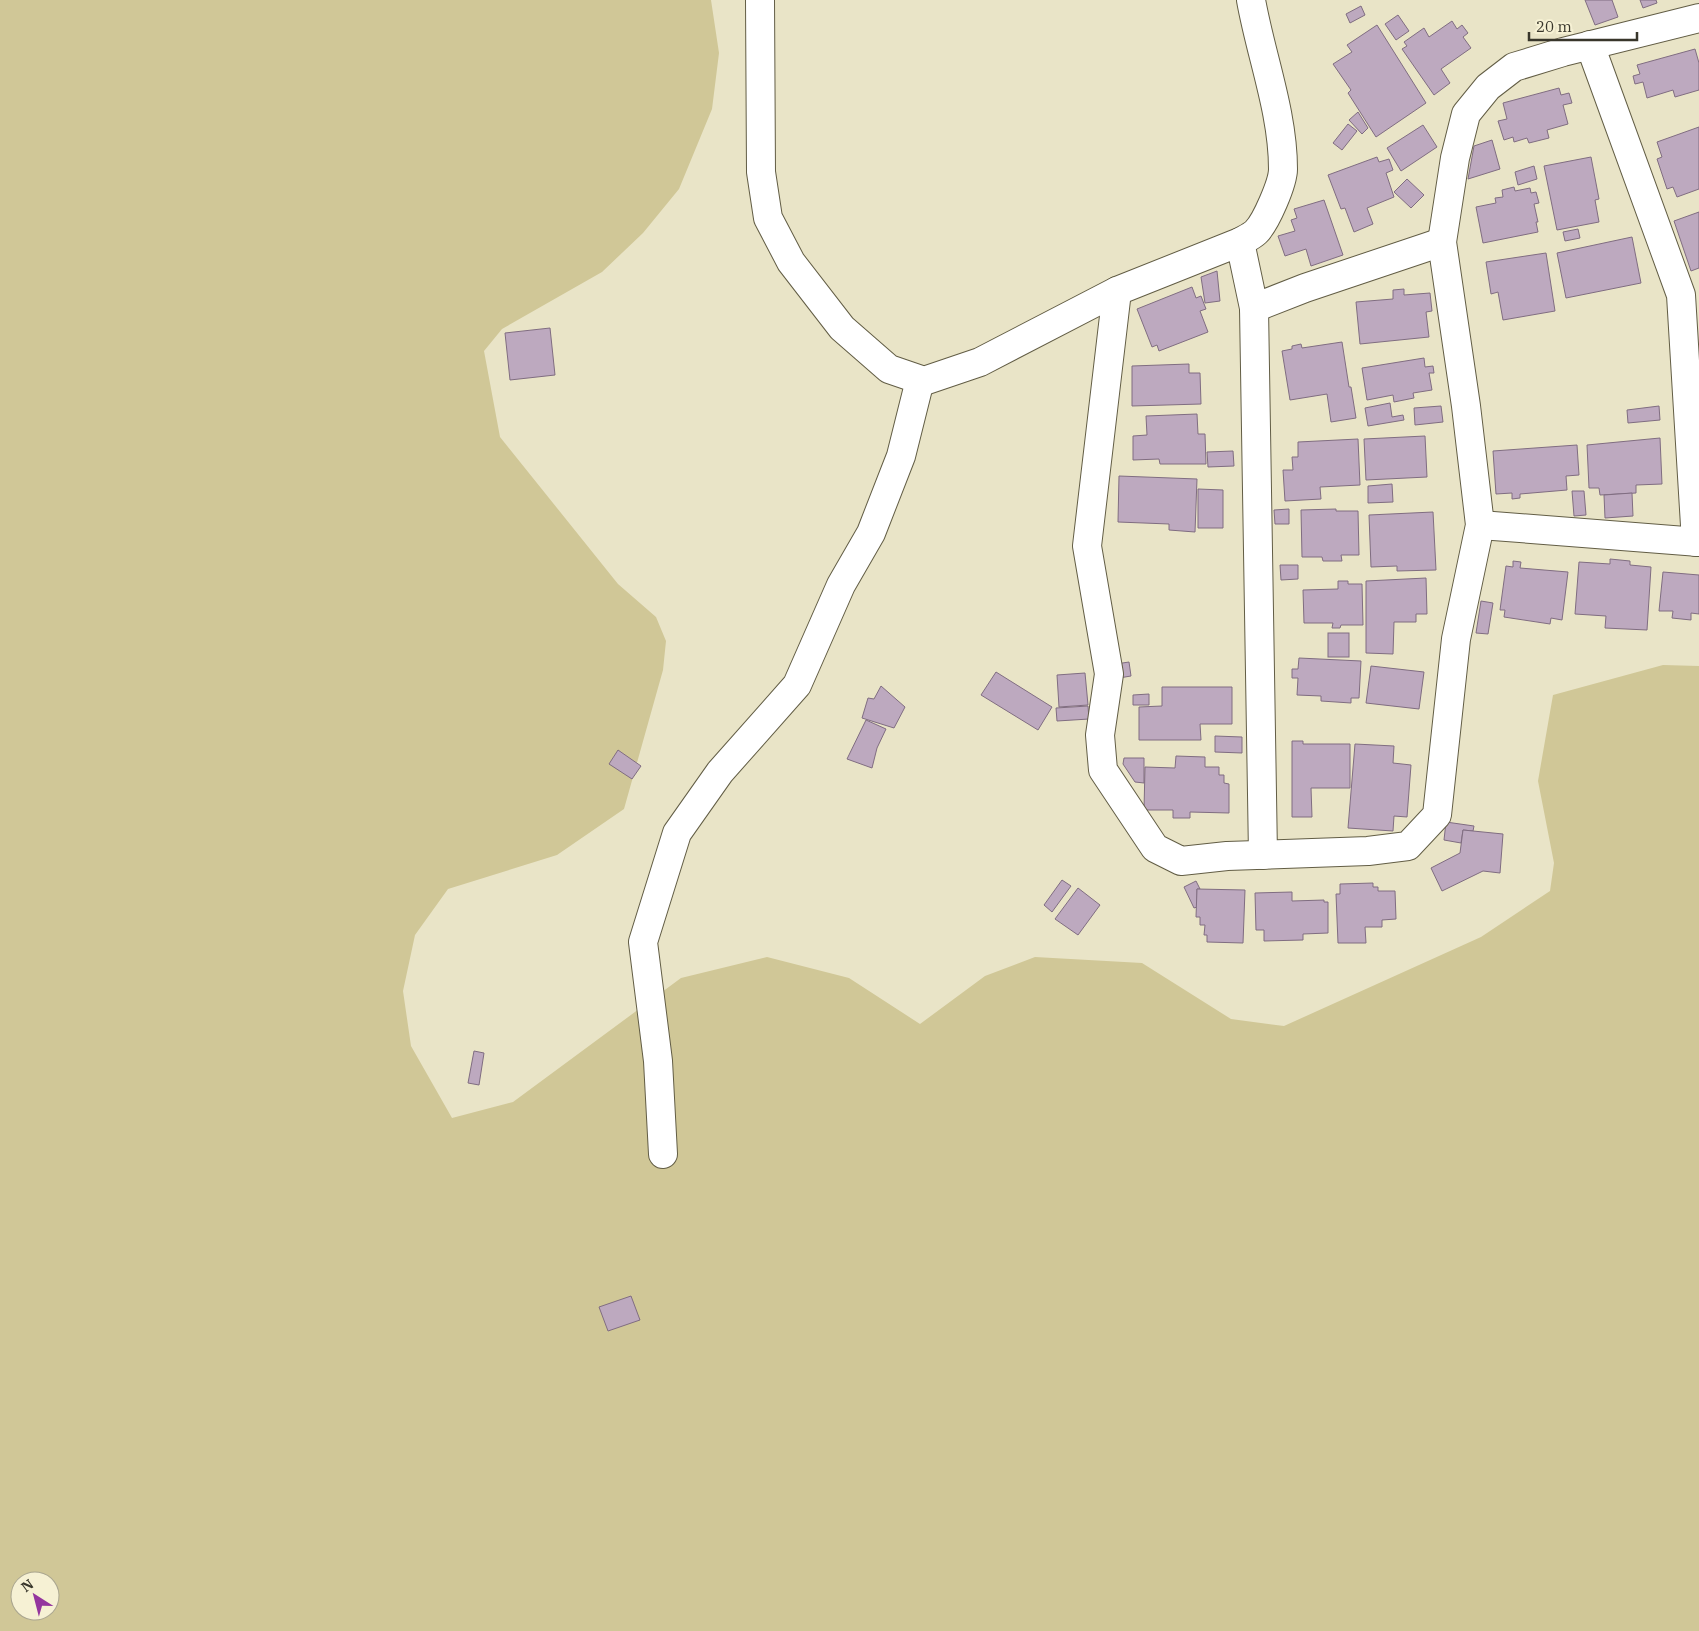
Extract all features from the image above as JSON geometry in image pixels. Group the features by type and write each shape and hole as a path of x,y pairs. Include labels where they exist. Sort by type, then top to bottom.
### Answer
{"street":[{"path":"760,0 761,172 768,218 792,262 842,328 889,369 924,381 980,362 1117,291 1240,242 1257,231 1272,207 1283,171 1278,116 1251,0"},
{"path":"1117,291 1087,546 1110,674 1100,736 1103,770 1155,848 1181,861 1263,855 1368,851 1408,846 1437,816 1456,639 1480,525 1466,406 1442,242 1455,158 1466,114 1488,87 1514,67 1590,45 1699,18"},
{"path":"1480,525 1698,542 1681,295 1590,45"},
{"path":"1240,242 1254,308 1263,855"},
{"path":"1254,308 1305,288 1442,242"},
{"path":"663,1154 658,1061 643,942 677,834 720,772 797,685 841,585 871,533 878,516 901,456 920,380"}],"shaded area":[{"path":"0,0 711,0 719,53 712,109 679,189 643,233 602,272 502,329 484,351 500,437 618,584 656,617 666,641 663,670 624,809 557,855 448,889 415,935 403,991 411,1046 452,1118 513,1102 681,978 767,957 849,978 920,1024 985,976 1035,957 1142,963 1231,1019 1284,1026 1481,937 1550,891 1554,863 1538,781 1553,695 1663,665 1699,666 1699,1631 0,1631"}],"building":[{"path":"1585,0 1612,0 1618,17 1595,25"},
{"path":"1640,0 1656,0 1657,3 1643,8"},
{"path":"1361,6 1365,15 1350,23 1346,14"},
{"path":"1398,15 1409,31 1396,40 1385,24"},
{"path":"1452,21 1457,29 1462,25 1468,33 1463,37 1471,48 1441,69 1450,83 1434,95 1402,49 1407,46 1404,42 1424,28 1429,37"},
{"path":"1377,25 1426,103 1376,137 1348,93 1351,90 1333,64 1352,52 1347,45"},
{"path":"1695,49 1699,63 1699,90 1675,97 1673,90 1647,98 1643,82 1635,84 1633,76 1640,74 1637,65"},
{"path":"1559,88 1561,95 1569,93 1572,103 1563,105 1568,124 1547,130 1549,138 1529,143 1527,138 1514,142 1513,137 1504,140 1498,121 1507,119 1503,103"},
{"path":"1358,112 1368,128 1362,134 1349,120"},
{"path":"1348,124 1357,131 1342,150 1333,143"},
{"path":"1423,125 1437,147 1401,171 1387,148"},
{"path":"1699,127 1699,189 1677,197 1673,187 1667,189 1657,159 1662,157 1657,142"},
{"path":"1492,140 1500,169 1468,179 1474,146"},
{"path":"1377,157 1379,162 1389,159 1393,170 1386,173 1394,197 1367,208 1373,224 1354,232 1345,208 1341,209 1328,175"},
{"path":"1591,157 1599,199 1595,200 1599,222 1557,230 1544,166"},
{"path":"1534,166 1537,179 1518,185 1515,172"},
{"path":"1407,179 1424,195 1411,208 1394,192"},
{"path":"1514,187 1515,191 1530,188 1531,193 1536,192 1539,203 1534,204 1538,232 1483,243 1476,207 1496,203 1495,198 1503,197 1502,190"},
{"path":"1324,200 1343,255 1311,266 1306,249 1285,256 1278,236 1295,231 1291,220 1297,218 1294,209"},
{"path":"1699,212 1699,268 1691,271 1674,221"},
{"path":"1578,229 1580,238 1565,241 1563,232"},
{"path":"1632,237 1641,283 1566,298 1557,253"},
{"path":"1546,253 1555,311 1503,320 1498,292 1491,294 1486,262"},
{"path":"1217,271 1220,301 1205,303 1201,277"},
{"path":"1192,287 1196,298 1201,296 1206,309 1200,311 1208,332 1159,351 1157,345 1152,347 1137,309"},
{"path":"1404,289 1404,295 1430,293 1432,311 1426,312 1429,337 1360,344 1356,302 1393,299 1393,290"},
{"path":"550,328 555,375 510,380 505,333"},
{"path":"1342,342 1356,418 1331,422 1327,394 1290,400 1282,351 1292,349 1292,346 1301,344 1302,348"},
{"path":"1424,358 1425,367 1433,366 1434,373 1429,373 1432,390 1413,393 1414,398 1394,402 1393,395 1367,400 1362,368"},
{"path":"1189,364 1189,373 1200,373 1201,404 1132,406 1132,366"},
{"path":"1390,403 1392,417 1403,415 1404,420 1368,426 1365,408"},
{"path":"1441,406 1443,422 1415,425 1414,408"},
{"path":"1659,406 1660,420 1628,423 1627,410"},
{"path":"1197,414 1198,434 1205,434 1206,464 1160,464 1159,459 1133,460 1133,436 1147,435 1146,416"},
{"path":"1425,436 1427,477 1366,480 1364,439"},
{"path":"1660,438 1662,484 1636,485 1636,493 1600,495 1599,488 1589,488 1587,445"},
{"path":"1358,439 1360,485 1320,487 1321,499 1285,501 1283,470 1293,470 1292,457 1298,457 1298,442"},
{"path":"1577,445 1579,475 1566,476 1567,490 1520,494 1520,498 1512,499 1512,493 1496,494 1493,451"},
{"path":"1233,451 1234,466 1208,467 1207,452"},
{"path":"1119,476 1197,479 1195,532 1169,530 1169,524 1118,522"},
{"path":"1392,484 1393,502 1368,503 1368,486"},
{"path":"1198,489 1223,490 1223,528 1198,528"},
{"path":"1572,491 1584,491 1586,515 1574,516"},
{"path":"1632,493 1633,516 1605,518 1604,495"},
{"path":"1289,509 1289,524 1275,524 1274,510"},
{"path":"1336,509 1336,511 1358,511 1359,555 1341,555 1342,561 1323,561 1322,557 1302,557 1301,510"},
{"path":"1433,512 1436,570 1397,571 1397,566 1371,567 1369,515"},
{"path":"1610,559 1630,561 1630,565 1651,567 1647,630 1605,628 1606,616 1575,614 1579,562 1610,564"},
{"path":"1513,561 1521,562 1520,568 1568,572 1562,620 1551,618 1550,624 1504,617 1505,610 1500,610 1506,566 1513,567"},
{"path":"1280,565 1298,565 1298,579 1281,580"},
{"path":"1663,572 1699,575 1699,614 1691,613 1691,620 1672,618 1673,611 1659,611"},
{"path":"1426,578 1427,614 1416,614 1416,622 1394,622 1393,654 1366,653 1366,581"},
{"path":"1338,581 1348,581 1348,584 1362,584 1363,625 1341,625 1340,628 1332,628 1333,623 1304,623 1303,590 1338,589"},
{"path":"1481,601 1493,603 1488,634 1476,633"},
{"path":"1328,633 1349,633 1349,657 1328,657"},
{"path":"1299,658 1361,661 1359,698 1351,698 1351,703 1321,701 1321,696 1297,695 1298,678 1292,678 1292,669 1298,669"},
{"path":"1129,662 1131,676 1119,678 1116,664"},
{"path":"1371,666 1424,672 1419,709 1366,703"},
{"path":"996,672 1052,707 1038,730 981,695"},
{"path":"1085,673 1088,705 1059,707 1057,675"},
{"path":"881,686 905,707 894,728 862,718 868,698 874,699"},
{"path":"1162,687 1232,687 1232,724 1200,724 1201,740 1139,740 1139,707 1162,706"},
{"path":"1149,694 1149,705 1133,705 1133,695"},
{"path":"1088,706 1089,719 1057,721 1056,708"},
{"path":"866,720 886,729 877,748 872,768 847,759"},
{"path":"1215,736 1242,737 1242,753 1215,752"},
{"path":"1292,741 1303,741 1303,744 1350,744 1350,788 1311,788 1312,817 1292,817"},
{"path":"1355,744 1394,746 1393,763 1411,765 1407,817 1394,816 1393,831 1348,828"},
{"path":"618,750 641,766 632,779 609,764"},
{"path":"1176,756 1205,757 1205,767 1219,767 1219,775 1224,775 1224,783 1229,784 1229,813 1190,812 1190,818 1173,818 1173,810 1144,810 1145,767 1175,768"},
{"path":"1124,758 1144,758 1144,783 1135,782 1123,764"},
{"path":"1446,822 1474,826 1473,831 1463,830 1461,843 1444,840"},
{"path":"1463,830 1503,834 1500,873 1483,871 1442,891 1431,868 1460,853"},
{"path":"1062,880 1071,886 1052,912 1044,905"},
{"path":"1196,881 1200,889 1197,889 1197,907 1194,908 1184,887"},
{"path":"1373,883 1373,887 1378,887 1378,891 1395,891 1396,919 1382,920 1382,927 1365,927 1366,943 1338,943 1336,894 1340,894 1340,884"},
{"path":"1078,888 1100,905 1078,935 1055,919"},
{"path":"1197,889 1245,890 1243,943 1207,942 1207,935 1204,935 1205,925 1200,925 1200,917 1196,917"},
{"path":"1292,892 1292,901 1324,900 1324,902 1328,902 1328,933 1303,934 1303,940 1264,941 1264,930 1256,930 1255,893"},
{"path":"474,1051 484,1053 479,1085 468,1083"},
{"path":"631,1296 640,1320 608,1331 599,1307"}]}
